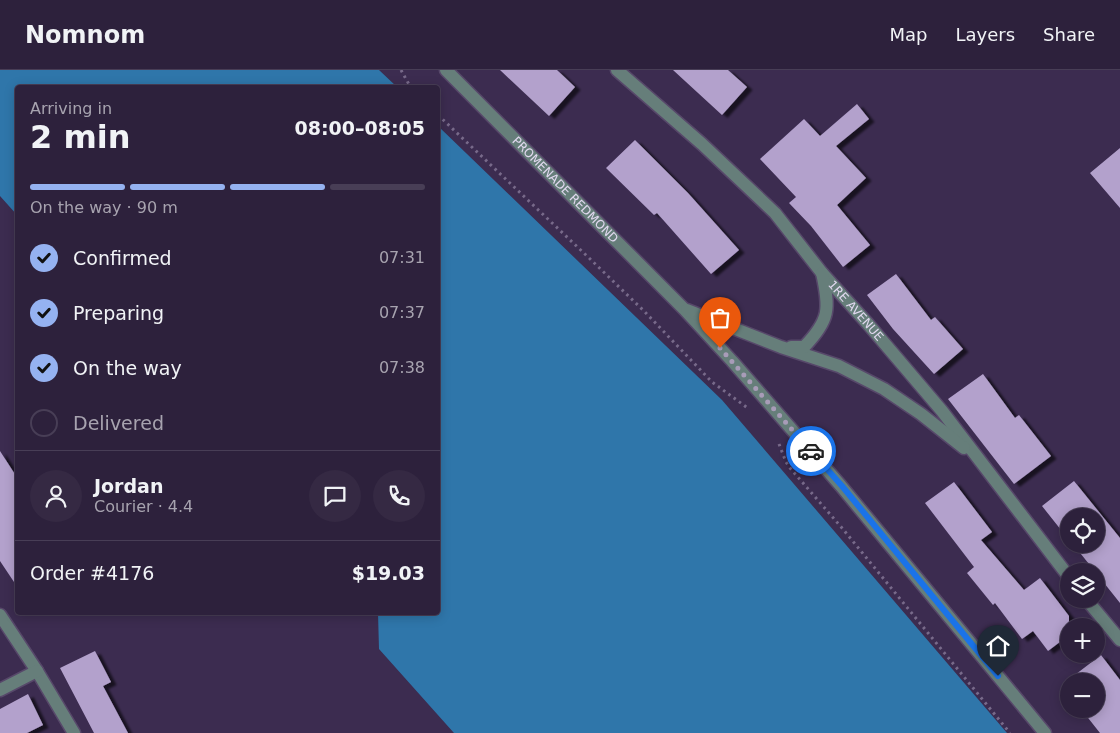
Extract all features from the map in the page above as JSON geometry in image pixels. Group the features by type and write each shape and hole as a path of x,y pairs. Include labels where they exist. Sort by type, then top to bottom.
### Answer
{"street":[{"name":"PROMENADE REDMOND","path":"446,70 684,309 732,361 842,486 1045,733"},
{"name":"1RE AVENUE","path":"617,70 702,144 774,213 822,272 942,411 1060,565"},
{"name":"PROMENADE REDMOND","path":"781,347 804,347 824,324 827,311 827,294 822,272"},
{"name":"PROMENADE REDMOND","path":"684,309 781,347 839,366 884,389 921,414 978,459"},
{"path":"1093,608 1120,640"},
{"path":"0,615 37,671 74,733"},
{"path":"0,690 37,671"}],"path":[{"path":"401,70 409,85"},
{"path":"440,117 644,311 712,382 755,413"},
{"path":"776,439 790,468 842,528 1010,733"}],"water":[{"path":"0,70 379,70 395,85 15,85 15,213 0,196"},
{"path":"440,128 722,400 1007,733 454,733 379,649 378,615 440,615"}],"building":[{"path":"500,70 557,70 575,87 549,116"},
{"path":"673,70 728,70 747,87 722,115"},
{"path":"857,104 869,119 836,146 866,178 837,205 870,245 843,267 811,226 789,203 796,197 760,159 804,119 820,136"},
{"path":"635,140 688,193 739,250 711,274 657,213 654,215 606,168"},
{"path":"1120,148 1120,208 1090,173"},
{"path":"896,274 931,320 935,317 963,349 934,374 893,329 867,295"},
{"path":"983,374 1015,418 1019,415 1051,456 1014,484 948,399"},
{"path":"0,451 15,474 15,584 0,561"},
{"path":"1074,481 1096,508 1060,508 1060,529 1042,506"},
{"path":"954,482 992,532 981,540 1024,590 1040,578 1060,604 1060,608 1063,608 1069,616 1069,618 1060,618 1060,642 1048,651 1033,631 1022,639 995,603 993,605 967,573 974,567 925,503"},
{"path":"1105,519 1120,538 1120,603 1105,584 1105,563 1088,563 1080,553 1105,553"},
{"path":"95,651 111,682 103,686 128,733 94,733 60,668"},
{"path":"1105,660 1120,680 1120,733 1100,733 1088,718 1105,718 1105,673 1077,673 1091,663 1105,663"},
{"path":"28,694 43,725 27,733 0,733 0,709"}],"way so far":[{"path":"720,348 811,451"}],"route":[{"path":"811,451 998,676"}]}
